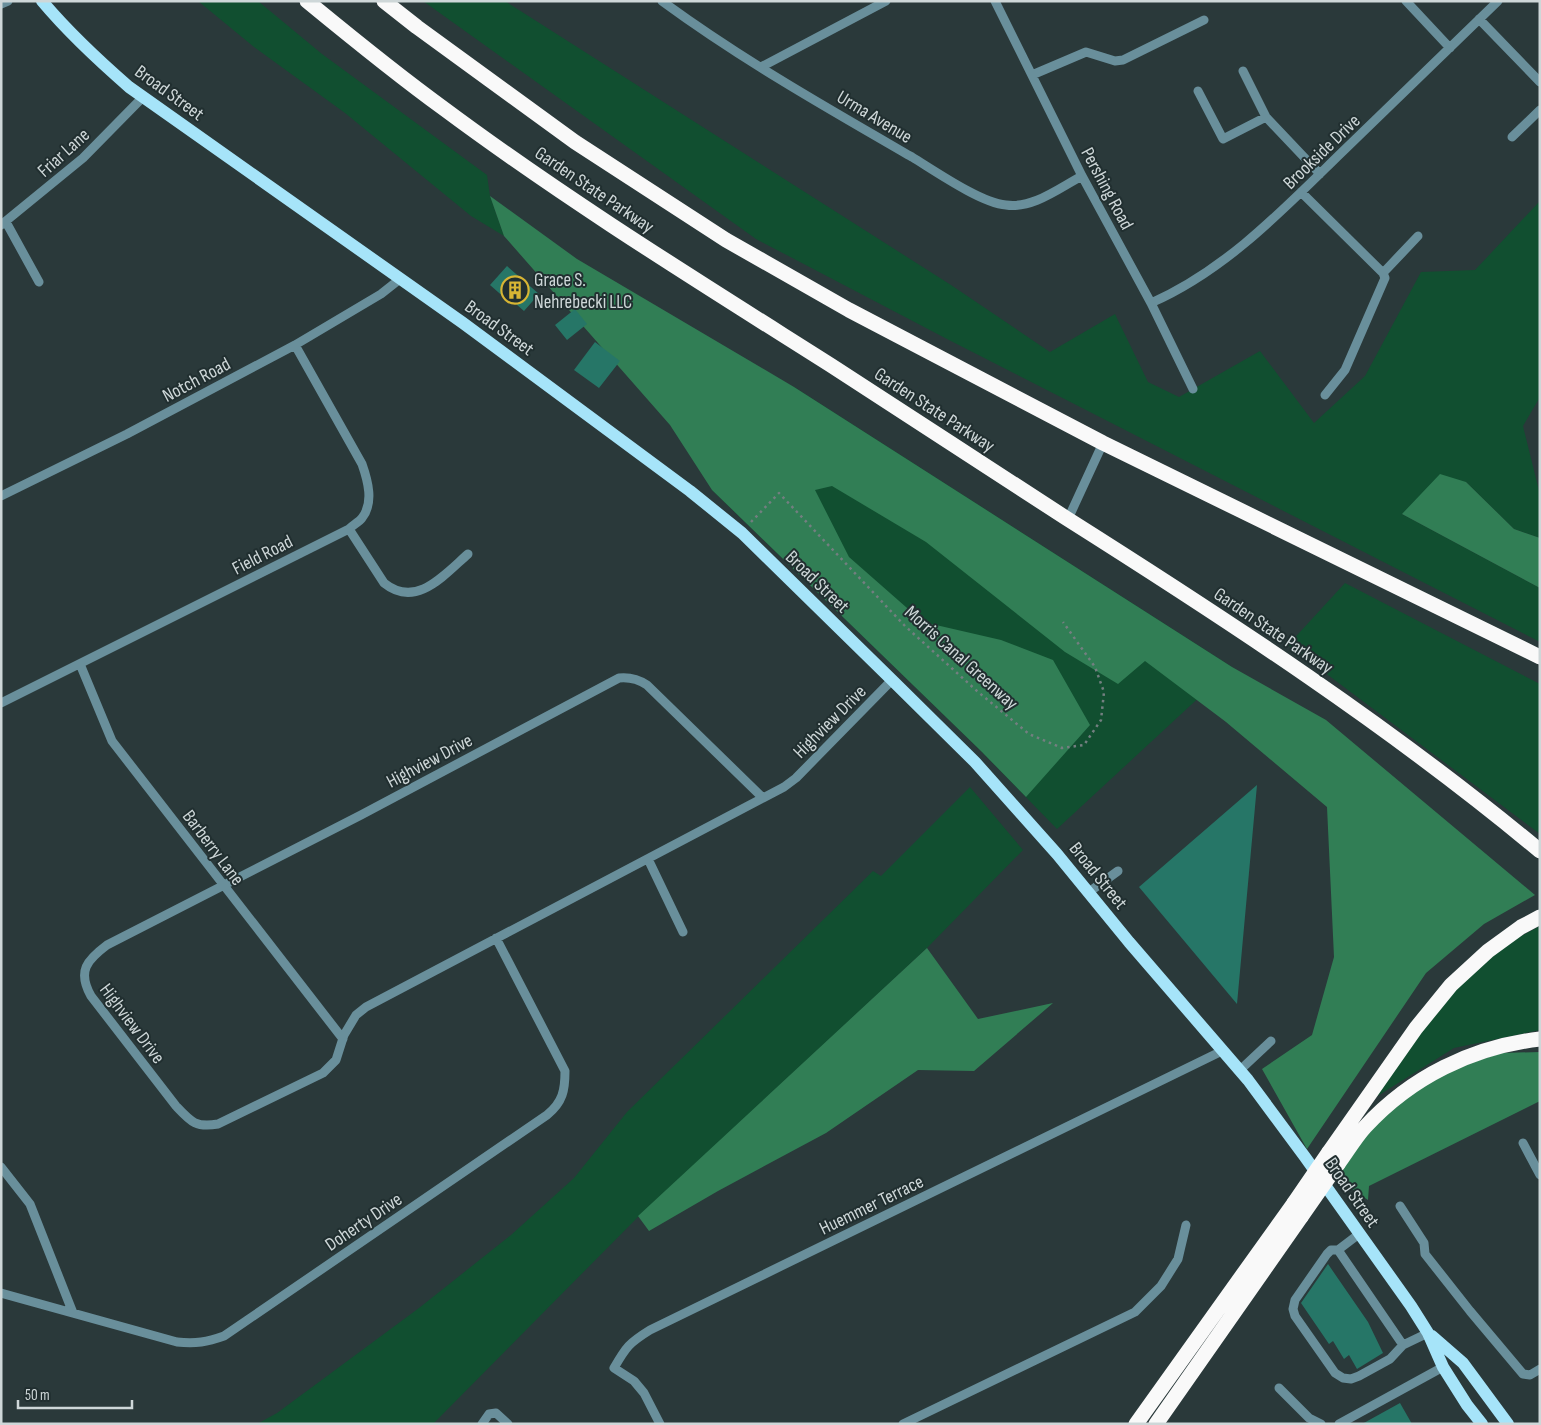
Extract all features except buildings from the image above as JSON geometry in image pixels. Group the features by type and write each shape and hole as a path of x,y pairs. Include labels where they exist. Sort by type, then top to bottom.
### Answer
{"highway":[{"name":"Garden State Parkway","path":"307,1 444,110 518,162 703,286 832,366 1125,554 1260,644 1366,717 1483,804 1540,851"},
{"name":"Garden State Parkway","path":"384,1 575,142 726,240 849,310 1103,443 1540,657"},
{"path":"1136,1424 1334,1158 1416,1028 1451,985 1488,951 1539,917"},
{"path":"1334,1158 1393,1099 1420,1080 1474,1054 1514,1043 1540,1039"},
{"path":"1156,1424 1297,1210"}],"main road":[{"name":"Broad Street","path":"42,1 99,61 143,97 463,323 690,491 742,533 975,762 1057,854 1240,1071 1305,1157 1428,1333 1443,1367 1482,1424"},
{"name":"Broad Street","path":"1428,1333 1463,1363 1508,1424"}],"street":[{"path":"1,4 8,1"},
{"name":"Urma Avenue","path":"662,1 761,67 905,153 994,203 1021,206 1082,176"},
{"path":"761,67 886,1"},
{"name":"Pershing Road","path":"996,1 1082,176 1151,303 1193,389"},
{"path":"1406,1 1450,48"},
{"name":"Brookside Drive","path":"1151,303 1173,294 1250,240 1498,1"},
{"path":"1479,19 1540,82"},
{"path":"1032,75 1086,52 1115,60 1123,60 1204,20"},
{"path":"1243,71 1266,117 1320,174"},
{"path":"1198,91 1223,139 1266,117"},
{"name":"Friar Lane","path":"4,224 83,158 143,97"},
{"path":"1512,137 1540,110"},
{"path":"1301,192 1383,273 1385,278 1345,370 1325,395"},
{"path":"4,224 39,282"},
{"path":"1383,273 1418,236"},
{"name":"Notch Road","path":"1,496 128,434 294,345 381,294 400,279"},
{"name":"Field Road","path":"1,704 349,529 362,518 367,508 369,493 367,478 362,464 294,345"},
{"path":"1068,519 1103,443"},
{"path":"349,529 384,583 390,589 399,592 409,593 425,589 468,554"},
{"name":"Barberry Lane","path":"80,664 112,741 343,1039"},
{"name":"Highview Drive","path":"763,798 647,685 640,680 626,677 610,682 361,814 107,945 88,962 85,970 85,983 91,996 176,1106 196,1124 206,1126 218,1124 323,1073 336,1060 343,1039 356,1015 366,1007 784,787 796,778 892,680"},
{"path":"648,859 683,932"},
{"path":"1089,892 1118,871"},
{"name":"Doherty Drive","path":"1,1293 178,1342 195,1344 224,1336 557,1107 565,1084 564,1071 496,938"},
{"path":"1240,1071 1271,1041"},
{"name":"Huemmer Terrace","path":"660,1424 644,1393 634,1381 614,1368 626,1347 637,1338 1222,1051"},
{"path":"1523,1143 1540,1175"},
{"path":"1,1167 30,1204 73,1313"},
{"path":"1400,1206 1424,1243 1425,1254 1523,1374 1530,1375 1540,1369"},
{"path":"903,1424 1135,1312 1161,1286 1178,1259 1186,1224"},
{"path":"1360,1234 1338,1250 1331,1250 1327,1254 1295,1300 1293,1309 1295,1316 1335,1373 1343,1378 1351,1379 1359,1376 1390,1359 1403,1345 1428,1333"},
{"path":"1338,1250 1403,1345"},
{"path":"1339,1424 1443,1367"},
{"path":"1279,1388 1309,1418 1321,1424"},
{"path":"482,1424 489,1414 496,1413 508,1424"}],"path":[{"name":"Morris Canal Greenway","path":"742,533 779,493 905,626 976,691 1028,734 1062,748 1084,745 1101,720 1104,692 1095,667 1063,622"}],"green space":[{"path":"198,1 258,1 322,54 487,175 490,196 504,236 471,216 345,113 254,47"},
{"path":"423,1 505,1 951,285 1050,352 1115,314 1148,382 1179,397 1260,351 1314,423 1365,376 1421,272 1475,270 1540,201 1540,397 1523,426 1540,495 1540,538 1514,529 1466,482 1402,514 1540,588 1540,642 947,339 756,239"},
{"path":"490,196 577,259 794,387 1232,667 1326,720 1535,895 1484,924 1426,973 1307,1149 1262,1069 1312,1035 1334,957 1327,807 1226,722 1145,661 1118,684 1065,652 926,542 832,486 815,490 849,557 923,622 1001,640 1053,660 1090,725 1026,797 712,490 670,425 504,236"},
{"path":"794,387 1232,667 1057,829 982,752 712,490"},
{"path":"1440,474 1466,482 1514,529 1540,538 1540,588 1402,514"},
{"path":"1345,583 1540,684 1540,834 1288,645"},
{"path":"970,787 1023,850 927,948 638,1217 433,1424 257,1424 277,1413 419,1308 511,1235 574,1178 627,1112 873,871 881,876"},
{"path":"1540,926 1540,1030 1454,1048 1368,1102 1457,982 1512,941"},
{"path":"927,948 978,1019 1053,1003 974,1071 918,1070 826,1133 718,1191 649,1231 638,1216"},
{"path":"1540,1052 1540,1101 1369,1186 1368,1200 1335,1178 1357,1145 1389,1111 1444,1072 1501,1053"}],"place":[{"name":"Grace S. Nehrebecki LLC","path":"515,290"}]}
